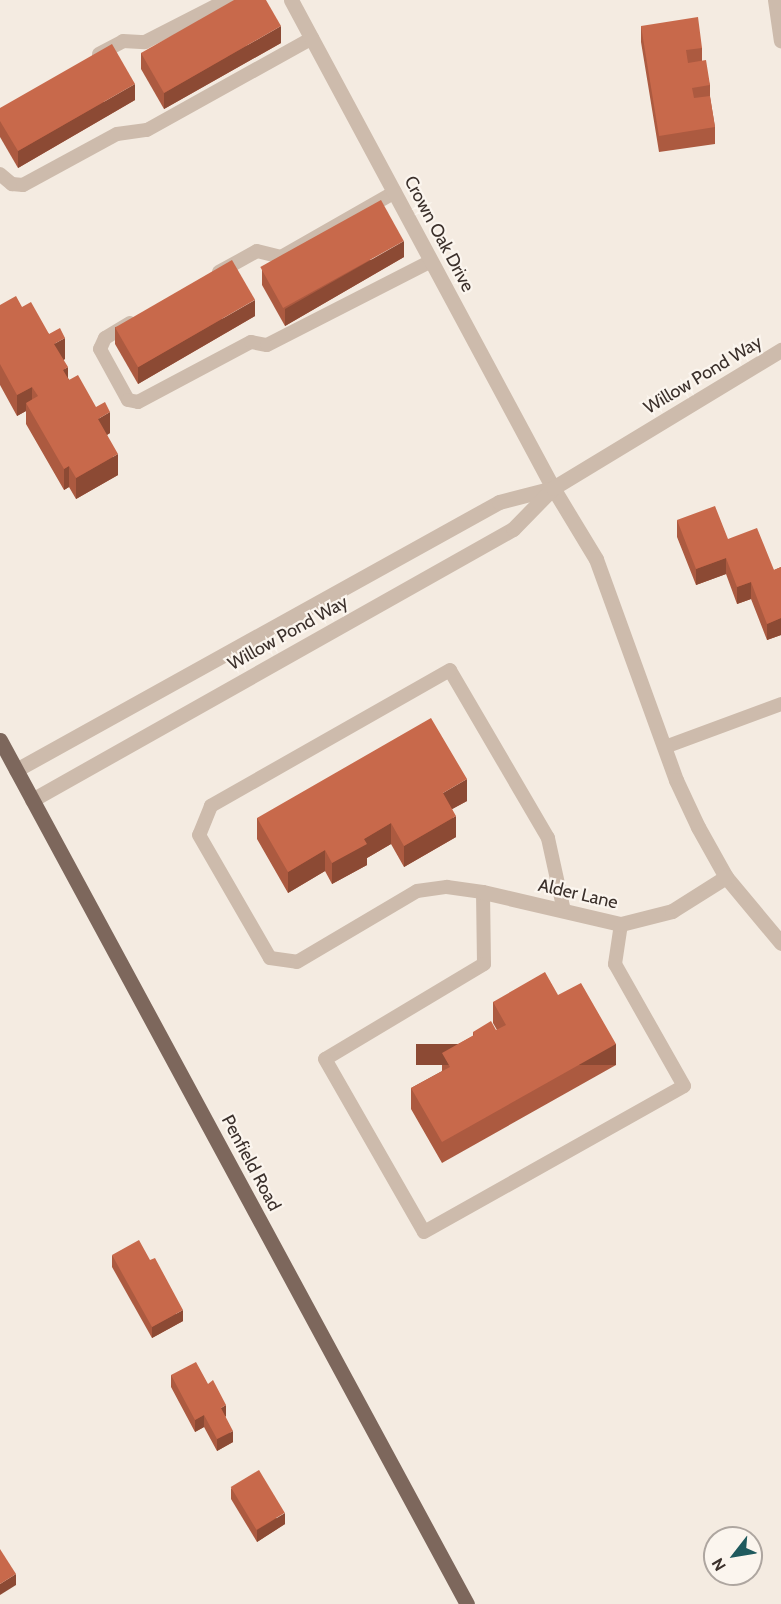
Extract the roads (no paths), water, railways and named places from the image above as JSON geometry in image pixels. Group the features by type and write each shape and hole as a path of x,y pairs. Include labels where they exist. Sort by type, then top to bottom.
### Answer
{"main road":[{"name":"Penfield Road","path":"0,740 467,1604"}],"street":[{"name":"Crown Oak Drive","path":"291,0 553,488"},
{"path":"775,0 781,41"},
{"name":"Willow Pond Way","path":"32,800 513,529 553,488 781,350"},
{"path":"553,488 596,559 665,747 694,818 726,877 781,943"},
{"name":"Willow Pond Way","path":"16,770 499,502 553,488"},
{"name":"Alder Lane","path":"483,892 621,924 672,911 726,877"}],"lane":[{"path":"82,63 123,41 145,42 227,0"},
{"path":"0,174 12,184 23,185 117,134 147,130 312,38"},
{"path":"206,280 257,251 281,256 395,192"},
{"path":"145,315 105,338 100,349 128,400 138,402 251,342 267,345 431,261"},
{"path":"564,911 548,838 450,670 211,806 199,835 270,958 297,962 417,891 447,886 483,892 484,964 325,1059 424,1232 684,1086 615,964 621,924"},
{"path":"665,747 781,704"}]}
